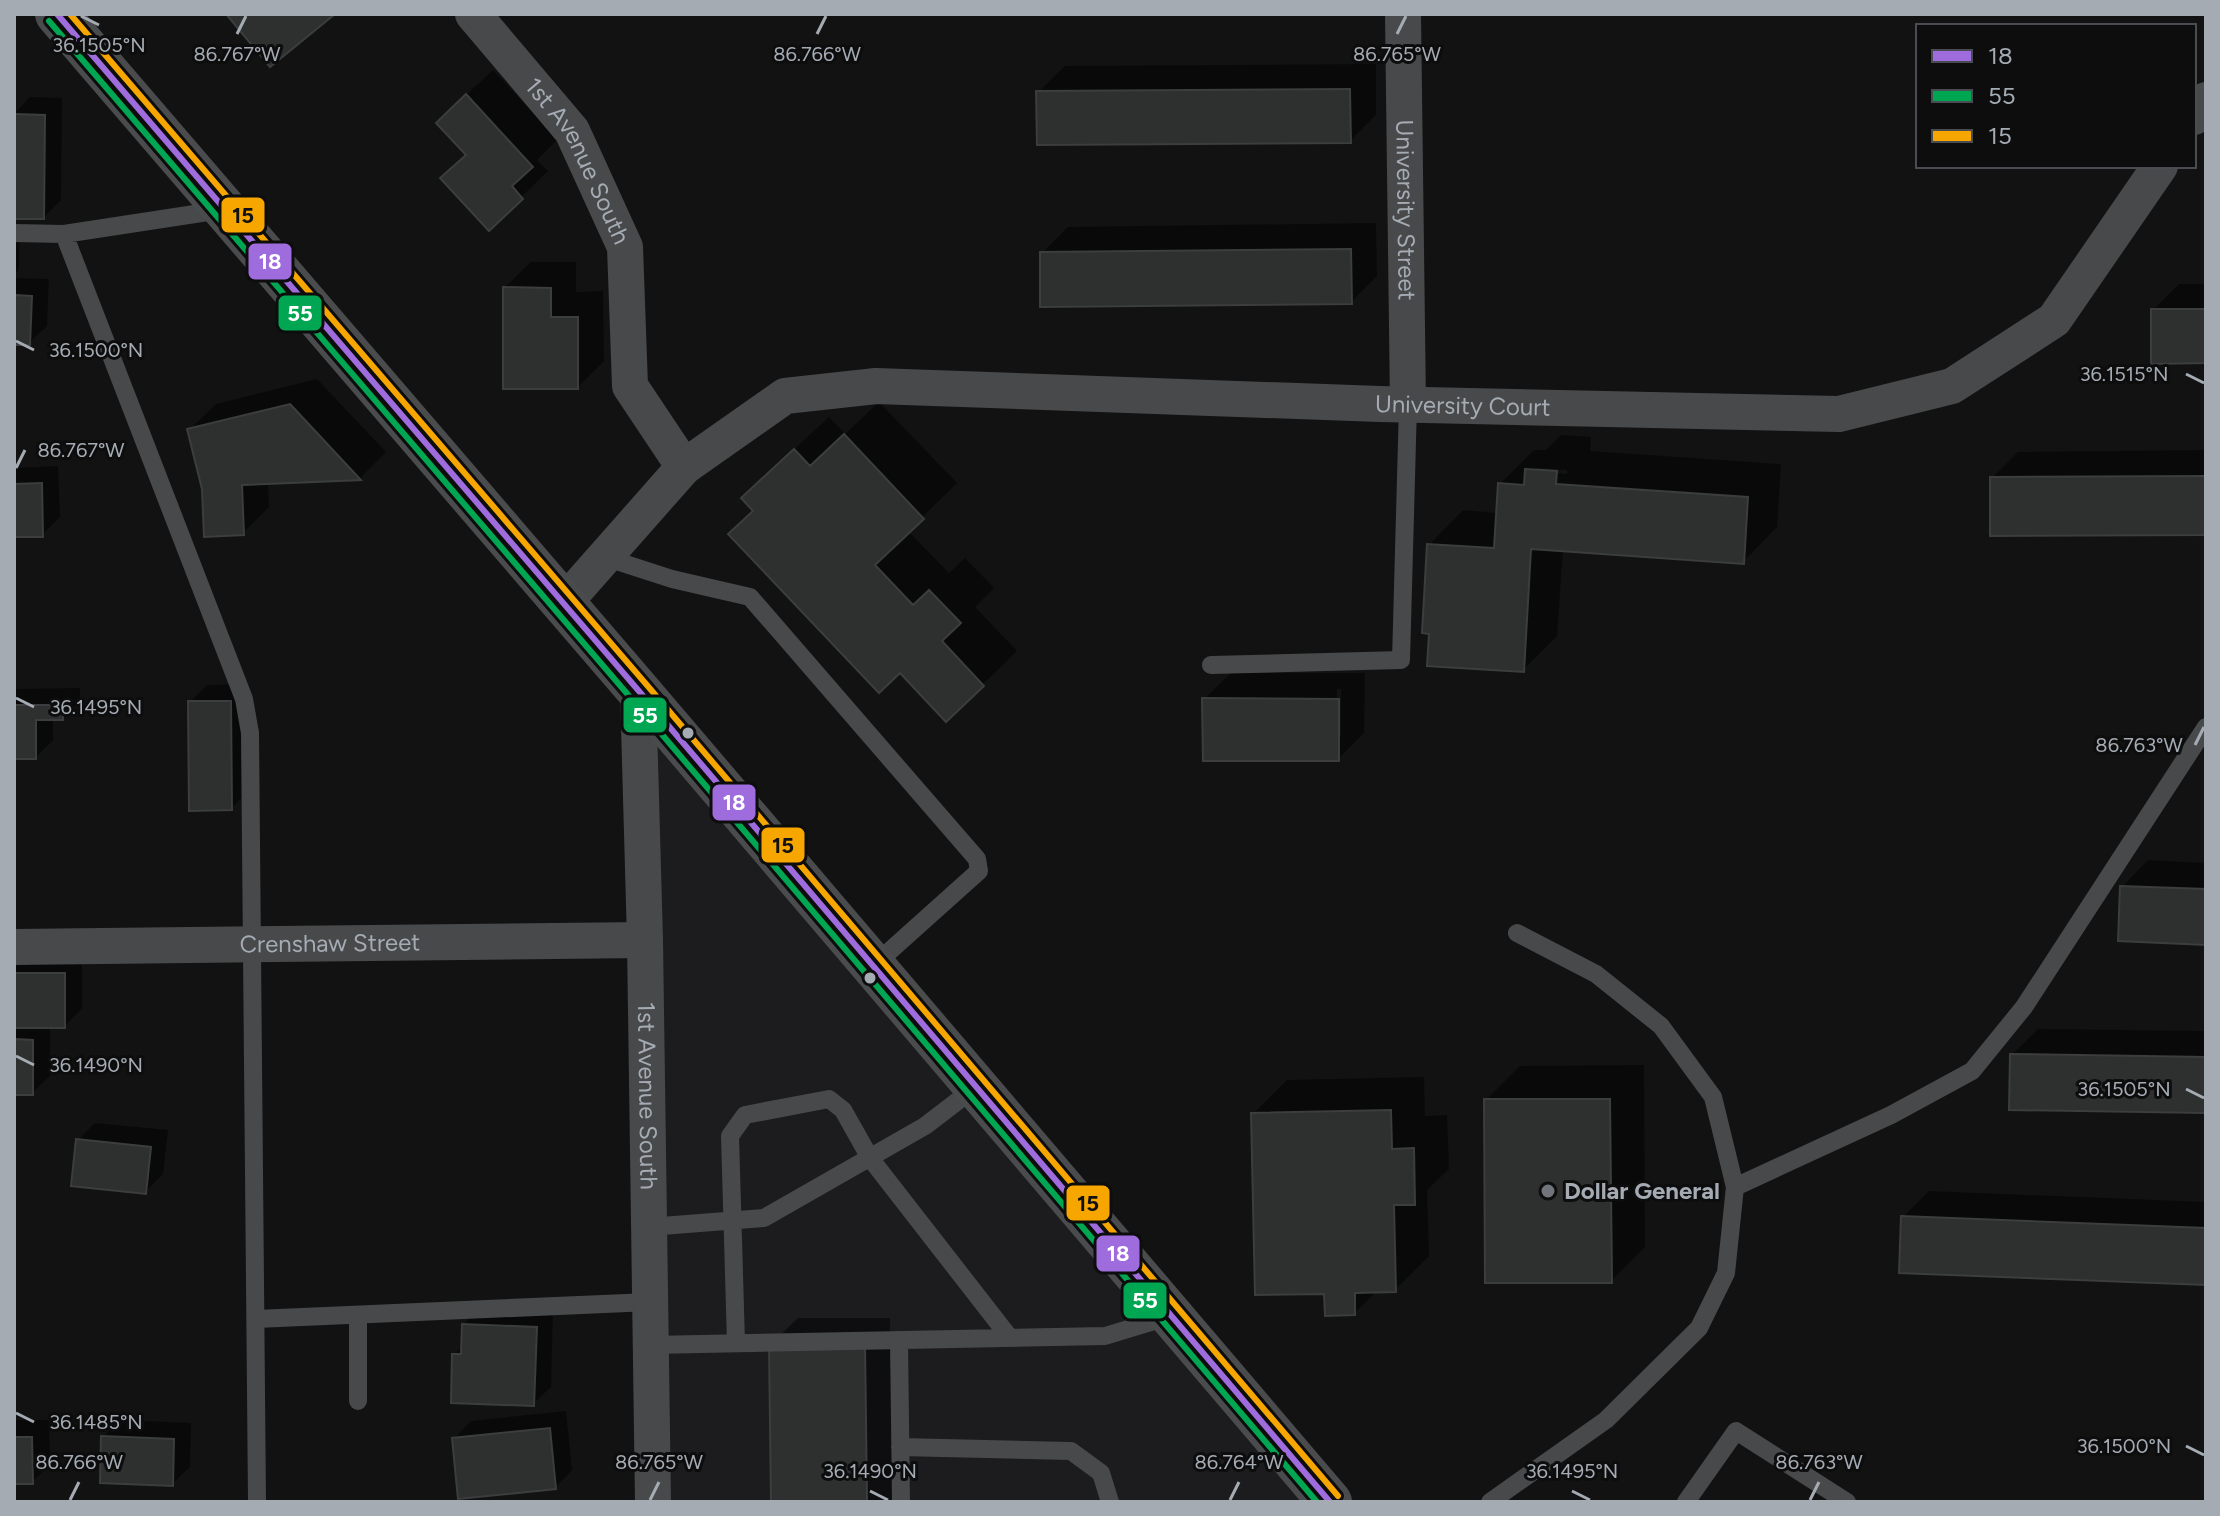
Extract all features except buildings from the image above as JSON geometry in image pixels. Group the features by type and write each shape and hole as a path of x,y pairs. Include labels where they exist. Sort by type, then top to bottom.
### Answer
{"main road":[{"path":"57,14 1330,1502"}],"street":[{"name":"1st Avenue South","path":"473,14 572,131 625,247 630,386 684,467"},
{"name":"University Street","path":"1403,14 1408,405"},
{"name":"University Court","path":"684,467 785,396 876,386 1408,405 1839,414 1952,386 2054,320 2159,168"},
{"path":"564,603 684,467"},
{"name":"1st Avenue South","path":"638,690 653,1502"},
{"name":"Crenshaw Street","path":"14,947 645,940"}],"lane":[{"path":"14,233 64,234 225,210"},
{"path":"64,234 244,699 250,733 257,1502"},
{"path":"1211,665 1401,660 1408,405"},
{"path":"604,557 672,579 750,597 977,859 979,871 873,966"},
{"path":"1735,1187 1891,1115 1972,1071 2024,1007 2206,727"},
{"path":"1490,1502 1606,1420 1699,1328 1726,1273 1735,1187 1713,1097 1661,1026 1596,974 1517,933"},
{"path":"649,1227 764,1218 925,1126 976,1087"},
{"path":"736,1343 730,1136 745,1115 829,1099 843,1110 870,1158 1010,1338"},
{"path":"256,1319 650,1302"},
{"path":"358,1315 358,1401"},
{"path":"650,1345 1105,1336 1171,1316"},
{"path":"899,1340 901,1502"},
{"path":"1686,1502 1736,1431 1847,1502"},
{"path":"900,1447 1071,1451 1101,1473 1110,1502"}],"shaded area":[{"path":"638,690 1330,1502 651,1502"}],"transit line":[{"name":"18","path":"57,14 1330,1502"},
{"name":"15","path":"70,14 1338,1496"},
{"name":"55","path":"49,21 1317,1502"}],"place":[{"name":"Dollar General","path":"1548,1191"}]}
